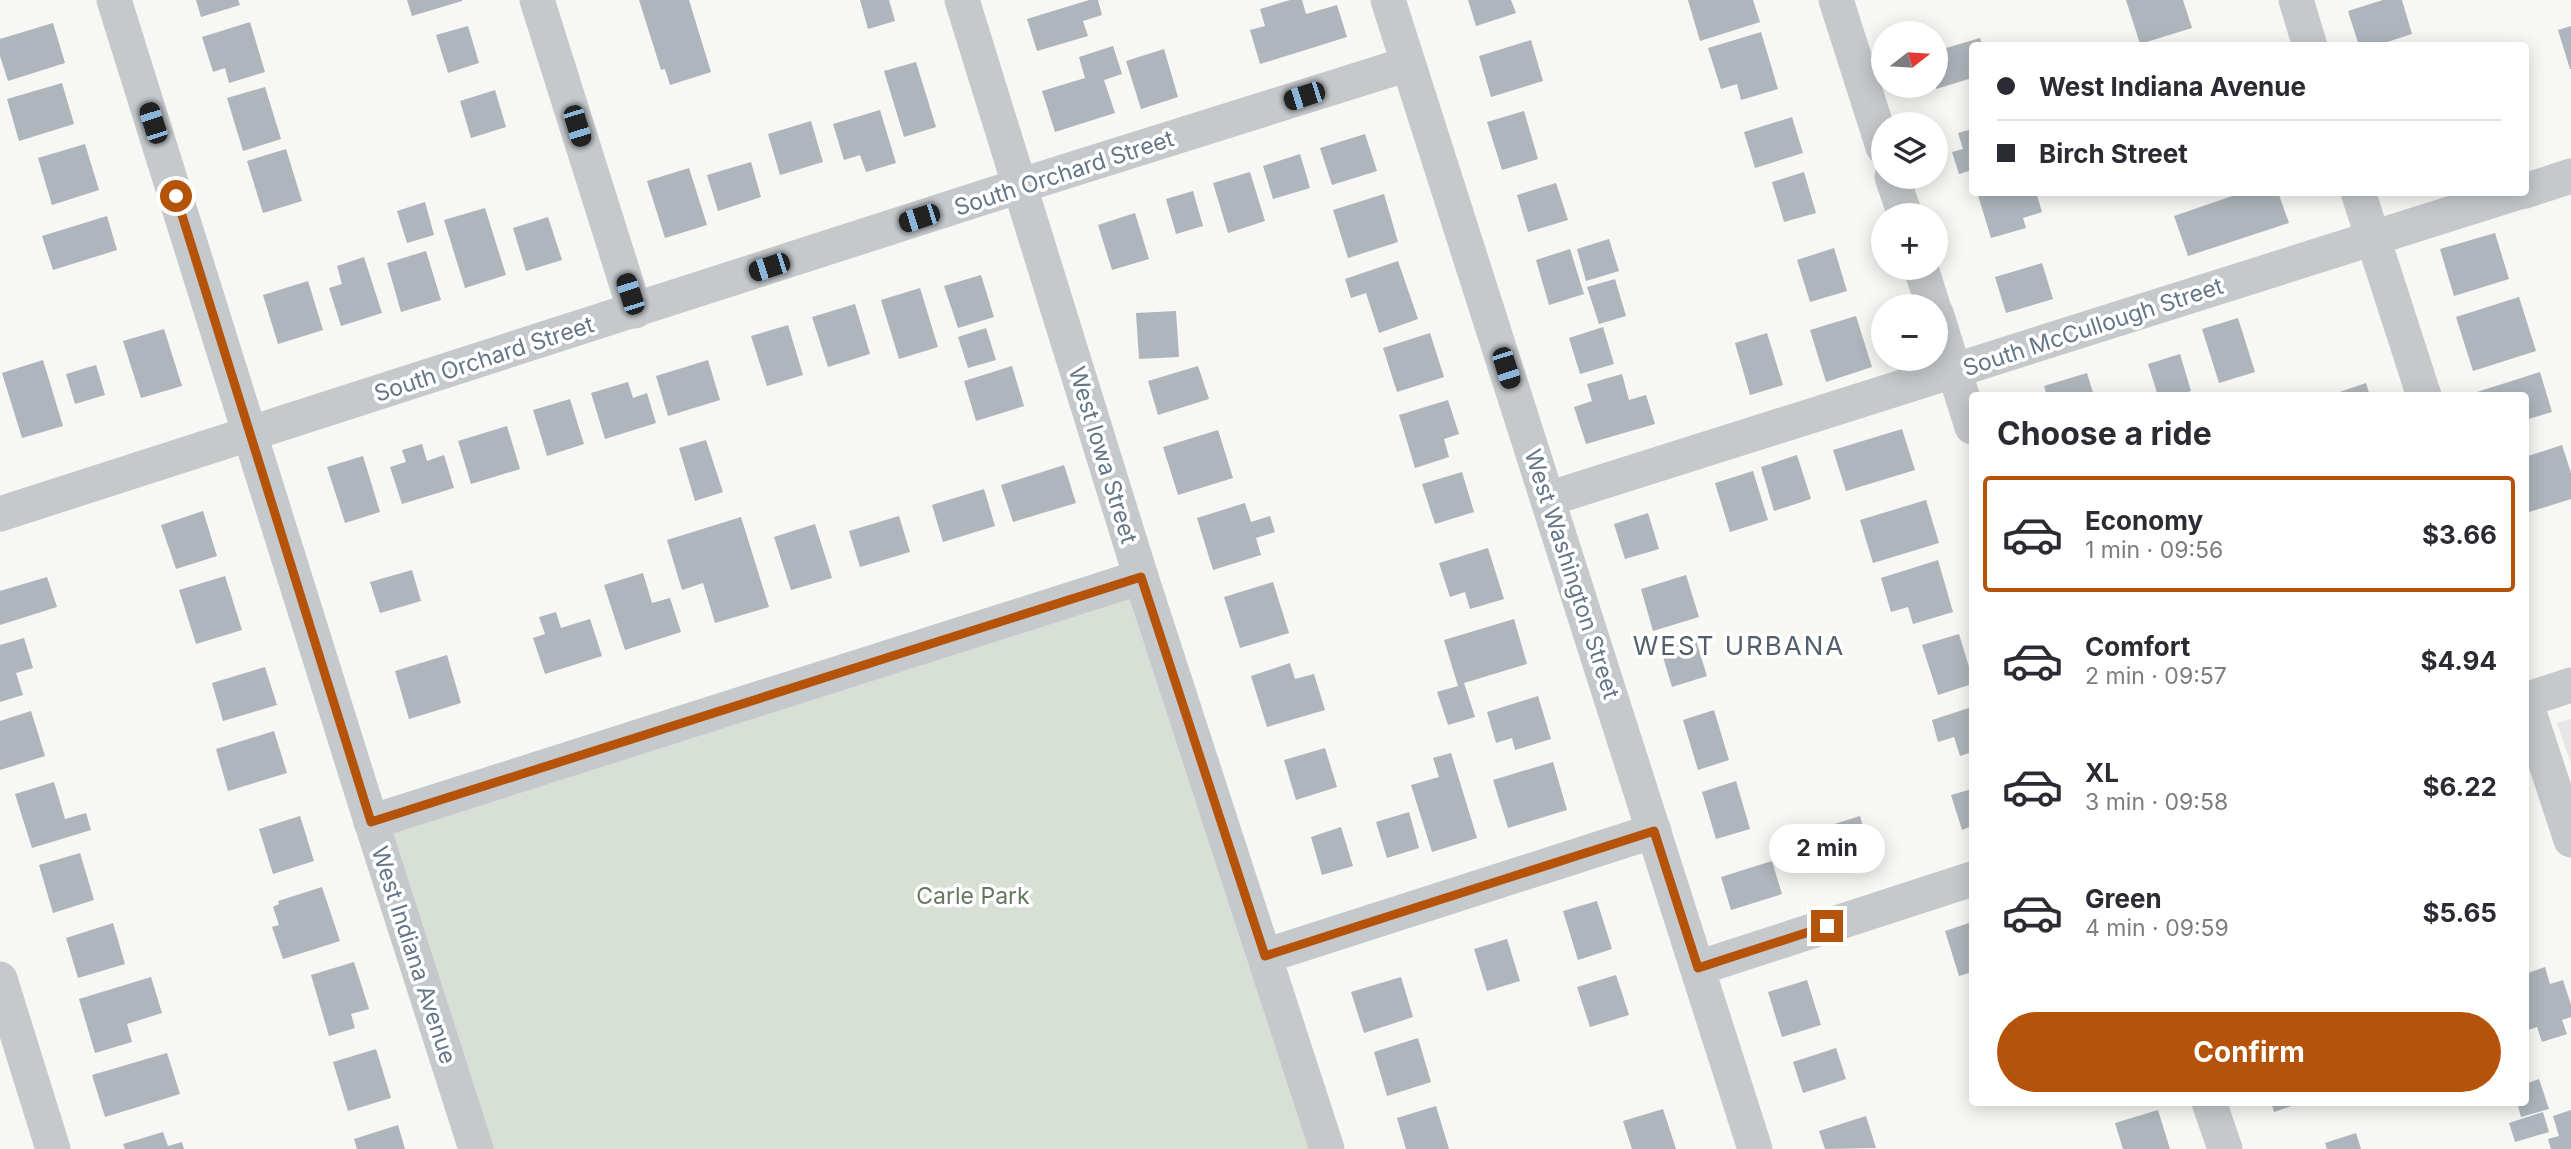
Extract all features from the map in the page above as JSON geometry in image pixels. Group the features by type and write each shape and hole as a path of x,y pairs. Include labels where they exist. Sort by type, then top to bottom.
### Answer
{"street":[{"name":"West Indiana Avenue","path":"114,0 476,1149"},
{"path":"537,0 635,311"},
{"name":"West Iowa Street","path":"962,0 1141,577 1327,1149"},
{"name":"West Washington Street","path":"1388,0 1755,1149"},
{"path":"1836,0 1872,112"},
{"path":"2295,0 2310,42"},
{"name":"South Orchard Street","path":"0,514 1408,64"},
{"path":"2529,190 2571,176"},
{"path":"2359,196 2423,392"},
{"name":"South McCullough Street","path":"1548,499 2506,196"},
{"path":"1948,352 1969,418"},
{"path":"371,822 1141,577"},
{"path":"2529,699 2571,685"},
{"path":"2529,712 2571,840"},
{"path":"1265,956 1654,831"},
{"path":"1698,968 1969,880"},
{"path":"0,979 53,1149"},
{"path":"2210,1106 2224,1149"}],"shaded area":[{"path":"2571,719 2571,764 2557,723"}],"green space":[{"name":"Carle Park","path":"1141,577 1316,1149 475,1149 371,822"}],"building":[{"path":"196,0 238,0 240,5 201,17"},
{"path":"407,0 462,0 462,1 412,16"},
{"path":"639,0 689,0 711,72 670,85 665,69 661,70"},
{"path":"860,0 889,0 895,21 868,29"},
{"path":"1089,0 1098,0 1102,15 1083,21 1088,36 1037,51 1027,19"},
{"path":"1290,0 1302,0 1306,14 1337,5 1347,37 1260,64 1250,30 1265,26 1260,9"},
{"path":"1468,0 1511,0 1516,13 1476,26"},
{"path":"1688,0 1753,0 1760,22 1700,41"},
{"path":"2126,0 2183,0 2192,28 2139,42"},
{"path":"2383,0 2402,0 2412,34 2387,42 2358,42 2348,11"},
{"path":"250,22 265,72 229,83 225,68 213,72 202,37"},
{"path":"53,23 65,63 8,81 0,56 0,39"},
{"path":"468,26 479,63 448,73 436,35"},
{"path":"2571,26 2571,69 2570,69 2558,30"},
{"path":"1761,32 1778,89 1741,100 1737,84 1721,89 1708,48"},
{"path":"1980,38 1981,42 1969,42 1969,79 1948,85 1948,47"},
{"path":"1531,40 1543,81 1491,97 1479,56"},
{"path":"1113,46 1122,74 1104,80 1115,113 1055,132 1042,91 1085,78 1079,57"},
{"path":"1164,49 1178,97 1141,109 1126,61"},
{"path":"916,62 936,127 904,137 884,71"},
{"path":"62,83 74,124 19,141 7,99"},
{"path":"265,87 281,139 243,151 227,98"},
{"path":"495,90 506,127 471,138 460,101"},
{"path":"880,110 896,163 866,172 860,155 844,160 833,124"},
{"path":"1524,111 1538,159 1502,170 1487,122"},
{"path":"1792,117 1803,153 1755,168 1744,132"},
{"path":"811,121 823,162 780,175 768,134"},
{"path":"1969,130 1969,171 1959,174 1952,152 1963,149 1958,133"},
{"path":"1365,134 1377,171 1332,185 1320,148"},
{"path":"85,144 99,190 52,205 38,158"},
{"path":"286,149 302,201 263,213 247,161"},
{"path":"1300,154 1310,188 1273,199 1263,166"},
{"path":"751,162 761,197 718,211 707,175"},
{"path":"689,168 707,225 665,238 647,181"},
{"path":"1250,172 1265,221 1228,233 1213,183"},
{"path":"1804,172 1816,213 1784,222 1772,182"},
{"path":"1556,183 1568,220 1528,232 1517,195"},
{"path":"1193,191 1203,226 1176,234 1166,199"},
{"path":"1384,194 1398,242 1348,258 1333,210"},
{"path":"1978,196 2037,196 2042,212 2023,218 2026,228 1991,238"},
{"path":"2232,196 2279,196 2289,223 2188,256 2174,216"},
{"path":"425,202 434,235 407,243 397,211"},
{"path":"485,208 506,275 465,288 444,220"},
{"path":"1135,213 1149,259 1112,270 1098,225"},
{"path":"107,216 117,250 53,270 42,236"},
{"path":"548,217 562,260 526,271 513,228"},
{"path":"2495,233 2509,279 2454,296 2440,249"},
{"path":"1609,239 1619,271 1586,281 1577,249"},
{"path":"1834,248 1847,291 1810,302 1797,260"},
{"path":"1570,249 1584,294 1549,305 1536,260"},
{"path":"426,251 441,300 401,312 387,263"},
{"path":"364,257 382,313 341,326 329,288 342,284 337,266"},
{"path":"1398,261 1418,319 1379,333 1366,293 1351,298 1345,279"},
{"path":"2042,263 2053,299 2006,313 1995,277"},
{"path":"981,275 994,317 958,328 944,286"},
{"path":"1615,279 1626,316 1599,324 1587,287"},
{"path":"308,281 323,330 278,344 263,295"},
{"path":"920,288 938,347 899,359 881,300"},
{"path":"2519,297 2536,351 2473,371 2456,317"},
{"path":"855,304 870,354 828,367 812,317"},
{"path":"1176,311 1179,357 1139,359 1136,313"},
{"path":"1856,316 1871,367 1826,382 1810,330"},
{"path":"2238,318 2255,372 2219,383 2202,329"},
{"path":"788,325 803,375 767,386 751,336"},
{"path":"1603,327 1614,364 1580,374 1569,338"},
{"path":"986,328 996,360 968,368 958,337"},
{"path":"164,329 182,386 141,398 123,341"},
{"path":"1430,333 1444,377 1397,392 1383,348"},
{"path":"1767,333 1783,385 1750,395 1735,343"},
{"path":"2180,354 2191,391 2157,392 2148,364"},
{"path":"43,360 63,426 22,438 2,373"},
{"path":"708,360 720,400 668,416 656,376"},
{"path":"96,365 105,395 75,404 66,374"},
{"path":"1012,366 1024,406 976,421 964,381"},
{"path":"1198,366 1209,399 1158,415 1148,381"},
{"path":"2540,372 2552,412 2529,419 2529,392 2477,392"},
{"path":"2087,373 2093,392 2046,392 2044,386"},
{"path":"1622,374 1629,400 1646,395 1655,424 1586,444 1574,407 1592,401 1587,384"},
{"path":"628,382 633,398 647,393 656,423 605,439 591,393"},
{"path":"2366,383 2369,392 2340,392"},
{"path":"570,399 584,444 547,456 533,410"},
{"path":"1448,400 1459,434 1444,439 1449,457 1415,468 1399,415"},
{"path":"507,426 520,469 471,484 458,441"},
{"path":"1902,429 1915,470 1846,491 1833,450"},
{"path":"1218,430 1233,478 1178,495 1163,447"},
{"path":"706,440 723,492 695,501 679,448"},
{"path":"422,444 427,461 444,455 454,488 402,504 390,467 406,462 402,450"},
{"path":"2562,445 2571,473 2571,499 2529,512 2529,456"},
{"path":"1797,455 1811,499 1774,511 1761,467"},
{"path":"363,456 380,512 345,523 327,467"},
{"path":"1064,465 1076,503 1013,522 1001,485"},
{"path":"1753,471 1768,520 1730,532 1715,483"},
{"path":"1462,472 1474,512 1435,524 1422,484"},
{"path":"984,489 995,526 943,542 932,505"},
{"path":"1926,500 1939,543 1873,563 1860,520"},
{"path":"1245,503 1251,522 1270,516 1275,532 1256,538 1261,555 1213,570 1197,518"},
{"path":"203,511 217,556 176,569 161,525"},
{"path":"1648,513 1659,549 1625,559 1614,524"},
{"path":"899,516 910,552 860,567 849,531"},
{"path":"741,517 769,607 715,623 703,583 682,590 667,540"},
{"path":"815,524 832,578 791,590 774,537"},
{"path":"1488,548 1504,599 1470,609 1465,592 1450,597 1439,563"},
{"path":"1938,560 1953,612 1913,624 1908,607 1891,612 1881,578"},
{"path":"412,570 421,601 380,613 370,582"},
{"path":"643,573 652,603 670,598 681,632 625,650 604,585"},
{"path":"1686,575 1699,617 1653,631 1641,589"},
{"path":"225,576 242,630 196,644 179,590"},
{"path":"47,577 57,607 0,625 0,591"},
{"path":"1273,582 1289,633 1240,648 1224,597"},
{"path":"556,612 561,628 590,619 602,656 545,674 533,638 545,634 539,617"},
{"path":"1514,619 1527,664 1464,683 1475,717 1448,725 1437,692 1458,686 1444,640"},
{"path":"1959,634 1969,667 1969,685 1938,695 1922,645"},
{"path":"1695,637 1707,676 1672,687 1660,647"},
{"path":"24,638 33,668 16,673 23,695 0,702 0,645"},
{"path":"447,655 461,703 409,719 395,671"},
{"path":"1290,663 1295,679 1314,674 1325,710 1267,727 1251,676"},
{"path":"265,667 277,705 223,721 212,683"},
{"path":"1538,696 1551,739 1515,750 1512,738 1496,743 1487,712"},
{"path":"1969,708 1969,753 1960,756 1954,737 1938,742 1932,720"},
{"path":"1714,710 1729,760 1698,770 1683,720"},
{"path":"31,711 45,756 0,770 0,721"},
{"path":"274,731 287,773 228,791 216,749"},
{"path":"1325,748 1337,787 1296,800 1284,760"},
{"path":"1451,753 1477,838 1432,852 1411,785 1439,777 1433,758"},
{"path":"1553,762 1567,810 1508,828 1493,780"},
{"path":"1736,781 1750,829 1716,839 1702,792"},
{"path":"54,782 65,819 86,813 91,830 32,848 15,794"},
{"path":"1969,790 1969,827 1962,830 1951,795"},
{"path":"1409,812 1419,848 1387,858 1376,822"},
{"path":"300,816 314,861 273,874 259,829"},
{"path":"1860,816 1870,850 1823,864 1817,843 1832,839 1828,826"},
{"path":"1341,827 1353,866 1322,875 1311,837"},
{"path":"80,853 94,900 53,913 39,865"},
{"path":"1772,861 1782,894 1731,910 1721,877"},
{"path":"322,887 340,941 283,959 272,927 279,925 273,907 279,904 278,901"},
{"path":"1597,901 1612,949 1578,960 1563,911"},
{"path":"113,923 125,964 78,978 66,938"},
{"path":"1969,923 1969,973 1959,976 1945,931"},
{"path":"1507,939 1520,981 1487,991 1474,949"},
{"path":"354,962 369,1009 351,1014 355,1028 329,1036 311,975"},
{"path":"2545,967 2550,984 2563,980 2571,1005 2571,1017 2562,1020 2567,1034 2542,1042 2537,1027 2529,1030 2529,973"},
{"path":"1616,975 1629,1015 1590,1027 1577,987"},
{"path":"151,977 162,1013 127,1024 132,1042 95,1053 79,999"},
{"path":"1401,977 1413,1017 1364,1033 1351,992"},
{"path":"1807,980 1821,1025 1782,1037 1768,992"},
{"path":"1418,1038 1431,1082 1387,1096 1374,1052"},
{"path":"1836,1048 1846,1079 1803,1093 1793,1062"},
{"path":"376,1049 391,1098 348,1111 333,1062"},
{"path":"167,1053 180,1094 105,1117 92,1075"},
{"path":"2539,1079 2549,1109 2521,1117 2518,1106 2529,1106 2529,1083"},
{"path":"1436,1106 1449,1149 1406,1149 1397,1118"},
{"path":"2272,1106 2292,1106 2274,1112"},
{"path":"1663,1109 1676,1149 1632,1149 1623,1121"},
{"path":"2158,1110 2170,1149 2123,1149 2115,1123"},
{"path":"2571,1110 2571,1149 2551,1149 2548,1139 2559,1136 2553,1116"},
{"path":"2543,1112 2549,1132 2515,1142 2509,1123"},
{"path":"1866,1116 1876,1148 1825,1149 1819,1131"},
{"path":"398,1125 405,1149 357,1149 354,1139"},
{"path":"163,1132 168,1146 182,1142 184,1149 125,1149 123,1144"},
{"path":"2356,1133 2361,1149 2327,1149 2325,1143"}],"district":[{"name":"WEST URBANA","path":"1739,646"}],"route":[{"path":"176,196 371,822 1141,577 1265,956 1654,831 1698,968 1827,926"}]}
